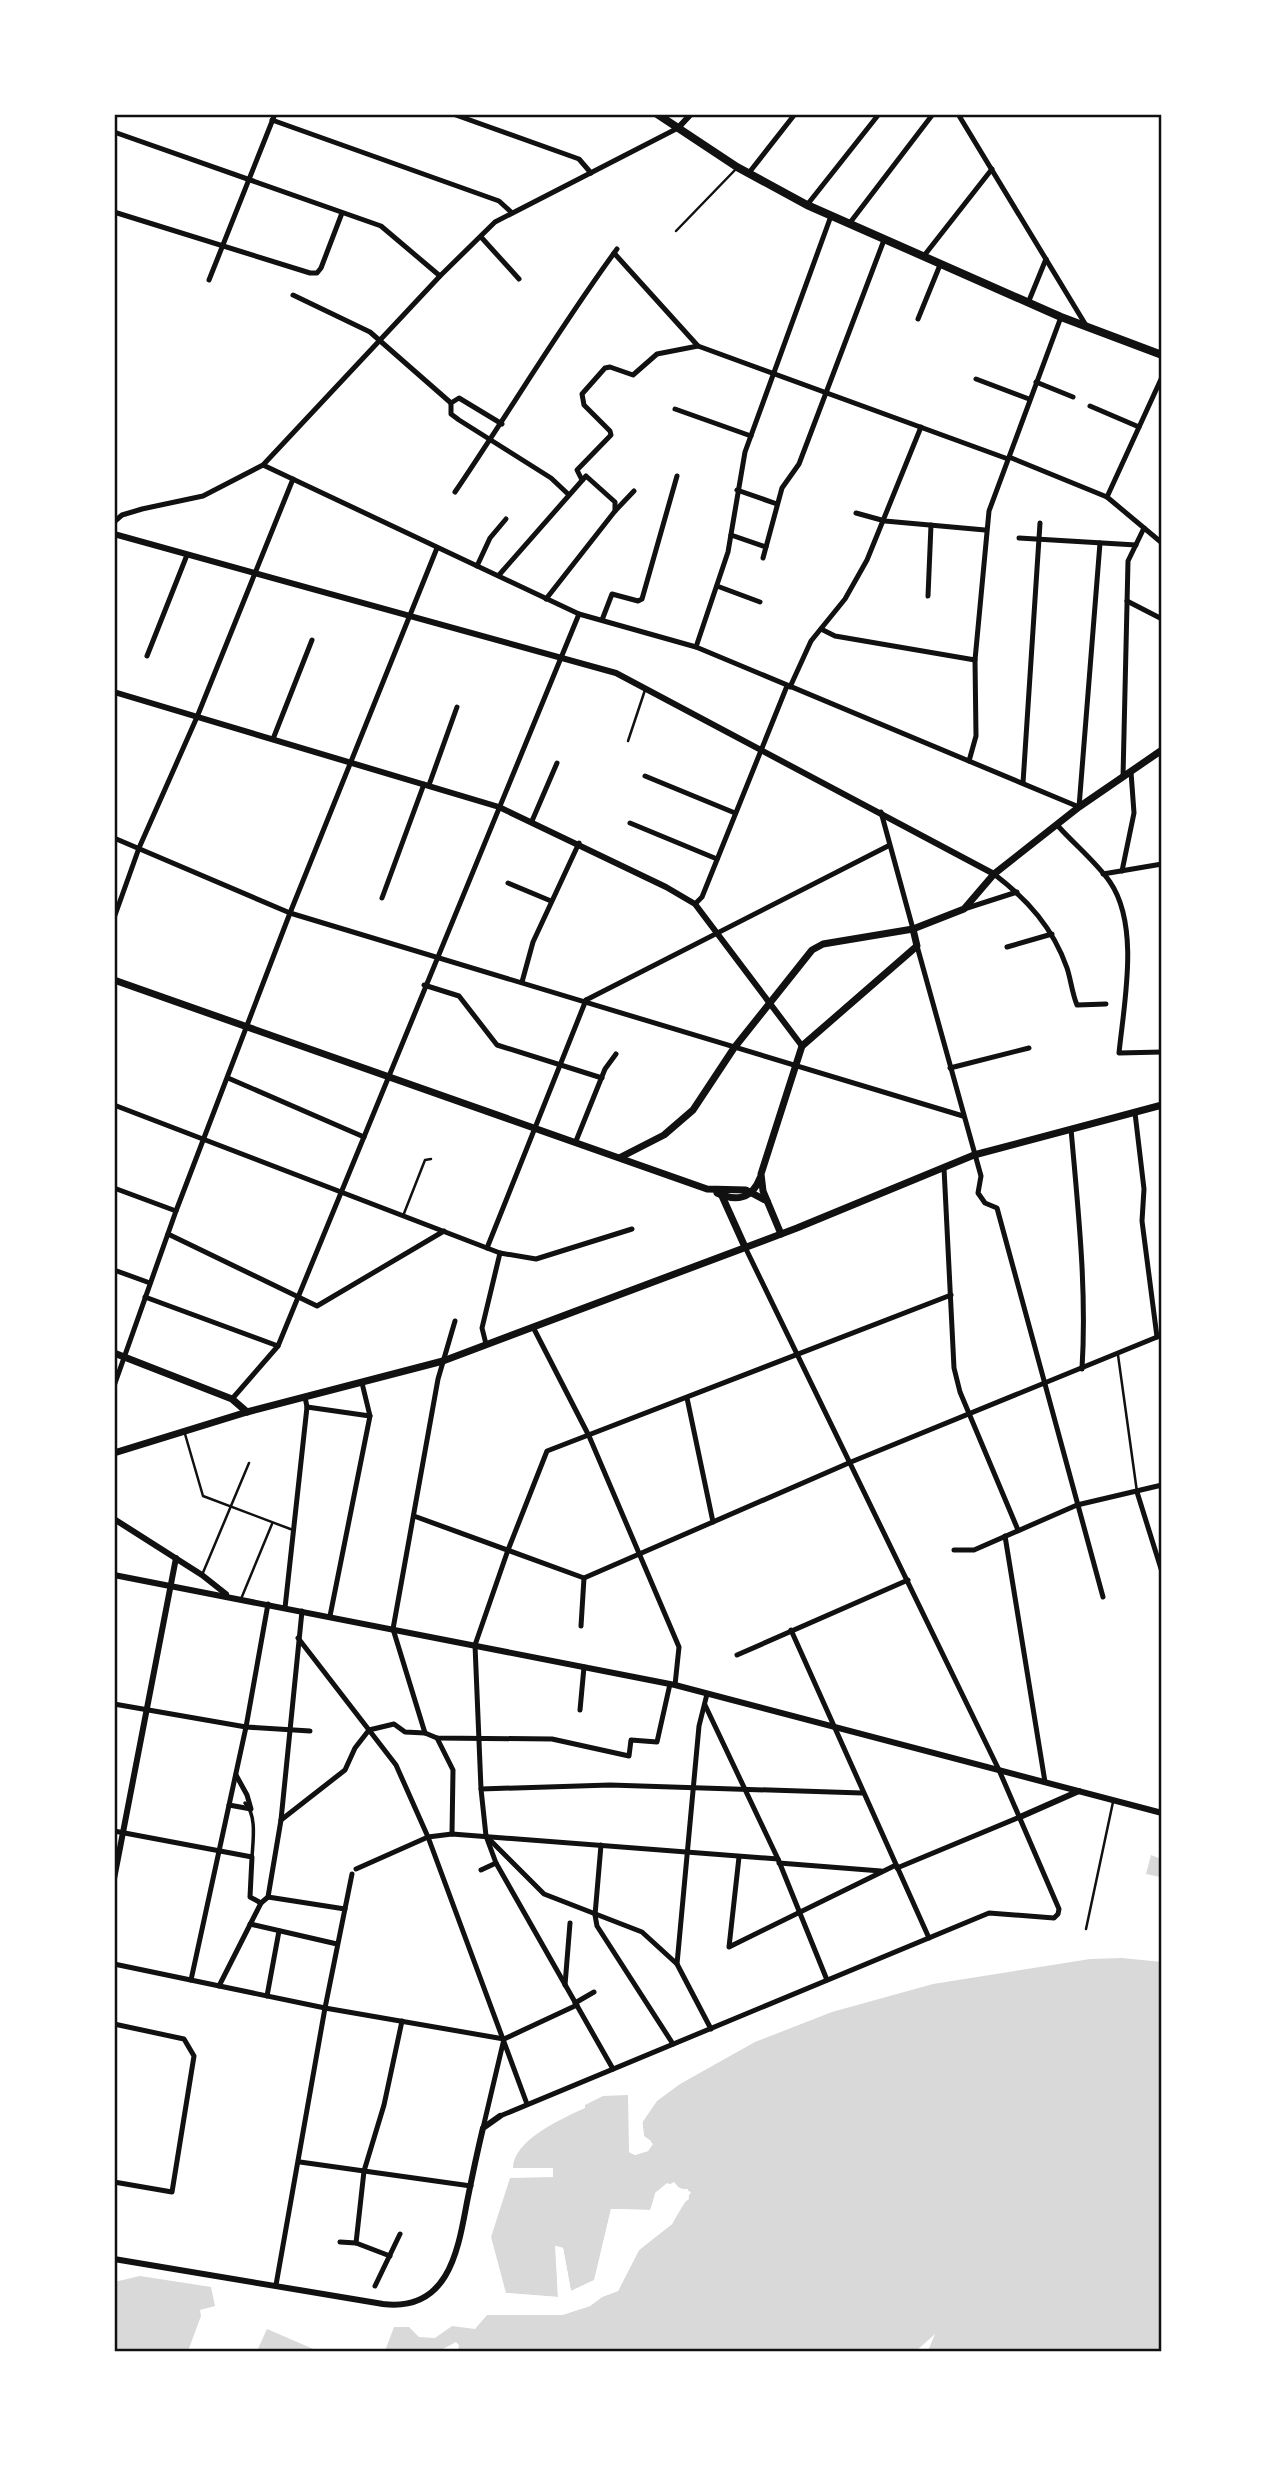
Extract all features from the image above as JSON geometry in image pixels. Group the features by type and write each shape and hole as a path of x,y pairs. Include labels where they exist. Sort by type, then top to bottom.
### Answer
{"main road":[{"path":"657,114 748,174 807,205 1028,303 1162,355"},
{"path":"621,1157 682,1122 734,1048 805,956 823,944 913,929 964,909 995,874 1079,807 1162,750"},
{"path":"700,1186 722,1196 739,1198 752,1192 761,1174 802,1046 917,946 913,929"},
{"path":"114,980 700,1186 715,1191 752,1192 768,1201"},
{"path":"114,1452 247,1412 443,1361 780,1234 974,1155 1162,1105"},
{"path":"761,1174 780,1234"},
{"path":"722,1196 745,1247"},
{"path":"114,1353 232,1399 247,1412"}],"street":[{"path":"209,279 275,114"},
{"path":"453,114 579,159 591,173"},
{"path":"114,522 142,509 203,496 264,465 440,276 511,212 678,128 691,114"},
{"path":"748,174 795,114"},
{"path":"807,205 878,114"},
{"path":"849,224 933,114"},
{"path":"958,114 1087,327"},
{"path":"272,121 499,201 511,212"},
{"path":"114,132 381,226 440,276"},
{"path":"923,257 992,169"},
{"path":"114,212 317,273 342,213"},
{"path":"695,647 717,586 731,535 737,490 751,436 831,216"},
{"path":"481,237 519,279"},
{"path":"763,558 782,488 799,464 884,240"},
{"path":"455,492 502,424 559,328 615,251 698,346 1008,458 1107,497 1162,543"},
{"path":"1028,303 1046,259"},
{"path":"918,319 940,264"},
{"path":"293,295 381,340 452,403"},
{"path":"969,761 976,736 975,660 985,530 1029,399 1062,317"},
{"path":"582,480 577,470 611,435 588,410 581,397 605,368 610,367 633,375 657,354 698,346"},
{"path":"1107,497 1162,377"},
{"path":"976,379 1029,399"},
{"path":"1036,382 1073,397"},
{"path":"502,424 459,398 452,403 451,414 551,478 568,494"},
{"path":"1090,406 1139,427"},
{"path":"675,409 751,436"},
{"path":"695,904 702,897 789,687 811,641 845,599 885,521 921,427"},
{"path":"264,465 579,614 695,647 1079,807 1100,543"},
{"path":"499,575 586,476 615,502 615,511"},
{"path":"602,620 612,594 638,601 642,599 677,476"},
{"path":"114,918 139,848 197,717 293,479"},
{"path":"737,490 777,504"},
{"path":"547,599 615,511 634,491"},
{"path":"856,513 885,521 985,530"},
{"path":"477,566 490,538 506,519"},
{"path":"1023,783 1041,540 1040,523"},
{"path":"928,596 931,525"},
{"path":"1123,778 1128,561 1144,528"},
{"path":"114,534 560,655 616,673 646,687 995,874 1017,892 1052,934 1068,971 1077,1005 1106,1004"},
{"path":"731,535 766,547"},
{"path":"1019,538 1136,545"},
{"path":"114,1386 176,1211 290,913 412,616 437,548"},
{"path":"147,656 187,555"},
{"path":"717,586 760,602"},
{"path":"1127,601 1162,619"},
{"path":"232,1399 278,1346 435,957 579,614"},
{"path":"821,629 835,636 975,660"},
{"path":"273,739 312,640"},
{"path":"114,692 499,807 579,843 695,904 802,1046"},
{"path":"382,898 457,707"},
{"path":"532,821 557,763"},
{"path":"1122,871 1134,813 1135,781 1131,772"},
{"path":"646,776 735,813"},
{"path":"881,812 888,846 913,929"},
{"path":"630,823 718,859"},
{"path":"1058,826 1103,874 1122,907 1127,937 1119,1053 1162,1052"},
{"path":"114,838 290,913 586,1000 794,1067 964,1116"},
{"path":"522,982 533,942 579,843"},
{"path":"487,1248 586,1000 888,846"},
{"path":"1103,874 1162,864"},
{"path":"508,883 551,901"},
{"path":"964,909 1017,892"},
{"path":"1007,947 1052,934"},
{"path":"917,946 981,1175 978,1193 985,1203 998,1208 1103,1597"},
{"path":"424,985 459,996 497,1045 602,1078"},
{"path":"950,1068 1029,1048"},
{"path":"576,1141 608,1062 616,1054"},
{"path":"228,1078 364,1137"},
{"path":"114,1105 500,1253 536,1259 632,1229"},
{"path":"414,1516 584,1578 851,1462 1160,1336 1142,1222 1144,1189 1135,1113"},
{"path":"1070,1129 1082,1251 1082,1369"},
{"path":"944,1168 954,1368 970,1415 1018,1530"},
{"path":"114,1188 176,1211"},
{"path":"168,1234 317,1306 444,1231"},
{"path":"483,2128 500,2116 527,2104 989,1913 1054,1917 1059,1912 999,1770 799,1353 745,1247"},
{"path":"486,1344 482,1328 500,1253"},
{"path":"114,1270 150,1283"},
{"path":"613,2069 496,1863 486,1836 477,1739 475,1645 508,1550 547,1451 951,1295"},
{"path":"145,1297 278,1346"},
{"path":"425,1733 393,1629 443,1361 455,1321"},
{"path":"281,1820 345,1770 355,1748 369,1730 394,1724 405,1732 425,1733 437,1738 552,1739 629,1756 631,1740 657,1742 679,1647 589,1436 533,1327"},
{"path":"330,1616 370,1416 362,1383"},
{"path":"285,1608 307,1406 305,1397"},
{"path":"687,1398 713,1522"},
{"path":"307,1406 370,1416"},
{"path":"954,1550 974,1550 1077,1506 1162,1485"},
{"path":"1137,1492 1162,1572"},
{"path":"114,1519 202,1575 227,1596"},
{"path":"1005,1536 1045,1782"},
{"path":"114,1879 176,1558"},
{"path":"114,1575 672,1685 1162,1813"},
{"path":"581,1626 584,1578"},
{"path":"737,1655 908,1580"},
{"path":"191,1980 246,1727 268,1604"},
{"path":"219,1986 261,1903 268,1897 281,1820 302,1611"},
{"path":"791,1630 929,1938"},
{"path":"298,1638 396,1765 428,1836 527,2104"},
{"path":"580,1710 584,1667"},
{"path":"677,1964 699,1726 707,1694"},
{"path":"114,1704 246,1727 310,1731"},
{"path":"705,1705 778,1861 827,1980"},
{"path":"437,1738 453,1770 452,1834"},
{"path":"236,1775 251,1809 250,1897 261,1903"},
{"path":"481,1789 610,1785 862,1793"},
{"path":"739,1857 731,1947 882,1871 1079,1791"},
{"path":"245,1803 251,1809"},
{"path":"229,1805 251,1809"},
{"path":"114,1830 252,1857"},
{"path":"276,2285 337,1944 354,1872 428,1836 452,1834 882,1871"},
{"path":"486,1836 544,1894 642,1932 677,1964 710,2029"},
{"path":"601,1846 595,1915 597,1926 673,2044"},
{"path":"481,1870 496,1863"},
{"path":"268,1897 345,1909"},
{"path":"565,1985 570,1923"},
{"path":"250,1924 337,1944"},
{"path":"267,1996 279,1931"},
{"path":"114,1964 325,2008 504,2039 576,2004 594,1992"},
{"path":"356,2243 364,2171 384,2105 402,2021"},
{"path":"114,2024 184,2039 194,2056 172,2192 114,2182"},
{"path":"114,2259 391,2305 423,2297 441,2283 453,2265 504,2039"},
{"path":"299,2162 471,2186"},
{"path":"375,2286 400,2234"},
{"path":"340,2242 356,2243 390,2256"}],"lane":[{"path":"676,231 737,167"},
{"path":"628,741 634,715 646,687"},
{"path":"403,1216 425,1160 431,1159"},
{"path":"1118,1355 1137,1492"},
{"path":"184,1431 203,1496 295,1530"},
{"path":"202,1575 250,1464"},
{"path":"241,1599 272,1523"},
{"path":"1086,1929 1114,1800"}],"shaded area":[{"path":"1151,1855 1161,1859 1160,1877 1146,1874"},
{"path":"1122,1958 1162,1962 1162,2351 928,2351 935,2334 916,2351 458,2351 459,2345 456,2342 439,2351 385,2351 394,2327 409,2327 419,2337 435,2338 452,2326 475,2329 487,2315 562,2315 590,2306 602,2297 618,2291 639,2250 672,2224 691,2192 667,2183 655,2193 651,2210 611,2209 595,2280 571,2291 563,2248 556,2246 558,2297 506,2293 491,2237 510,2178 553,2177 553,2168 513,2168 521,2148 541,2131 585,2108 585,2105 603,2096 628,2095 629,2152 635,2155 648,2151 651,2141 644,2136 642,2123 657,2101 680,2084 755,2042 832,2012 933,1984 1090,1959"},
{"path":"140,2276 211,2287 215,2306 200,2310 201,2316 188,2351 114,2351 114,2282"},
{"path":"267,2329 318,2351 257,2351"}],"pier":[{"path":"642,2117 644,2136 653,2144 648,2151 635,2155 629,2152 629,2136 632,2137 633,2151 642,2151 649,2144 642,2136"},
{"path":"674,2182 680,2189 688,2189 689,2199 681,2205 672,2224 639,2250 618,2291 602,2297 590,2306 562,2315 481,2314 572,2310 616,2288 636,2248 669,2221 686,2192 669,2187 658,2196 652,2213 614,2212 596,2283 569,2293 559,2249 563,2286 560,2300 505,2296 508,2293 558,2297 555,2246 563,2248 571,2291 594,2280 611,2209 650,2210 656,2192"}]}
